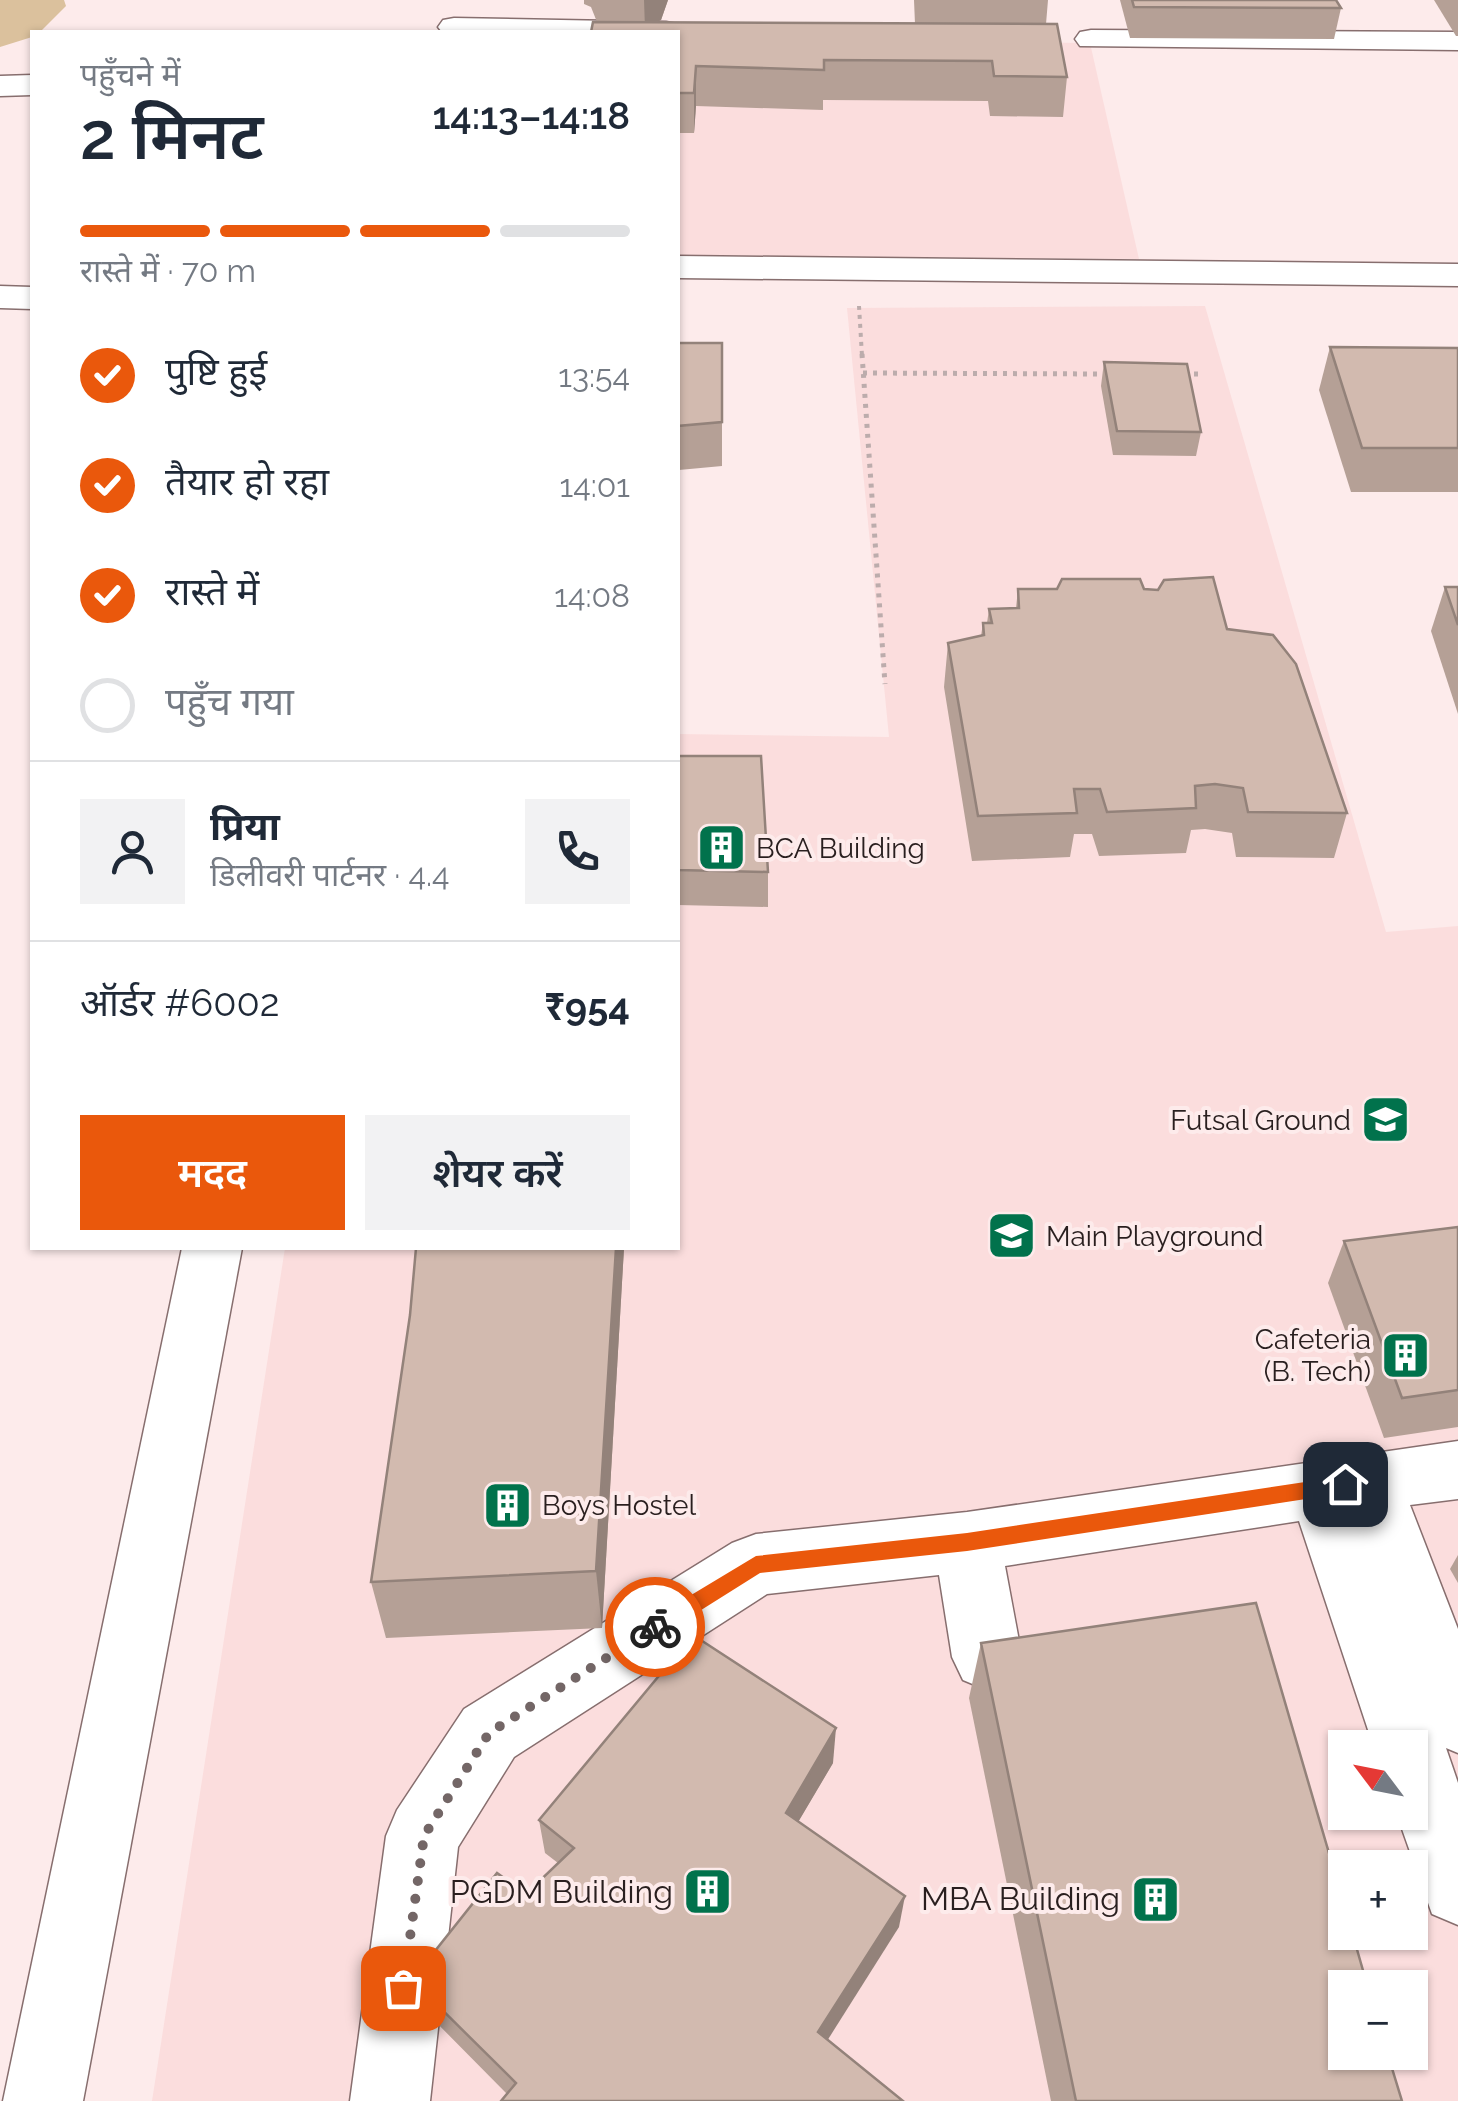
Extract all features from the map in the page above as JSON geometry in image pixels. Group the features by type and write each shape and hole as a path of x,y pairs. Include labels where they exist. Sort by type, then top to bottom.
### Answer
{"street":[{"path":"456,20 670,30"},
{"path":"680,30 691,31"},
{"path":"1092,40 1458,41"},
{"path":"0,86 30,85"},
{"path":"680,267 1458,276"},
{"path":"0,296 30,298"},
{"path":"42,2101 212,1250"},
{"path":"390,2101 424,1836 489,1733 756,1565 967,1542 1458,1470"},
{"path":"1345,1484 1458,1719"},
{"path":"1345,1484 1458,1888"},
{"path":"967,1542 987,1657"}],"path":[{"path":"856,272 885,684"},
{"path":"863,373 1113,377 1101,386"},
{"path":"1166,374 1203,374"}],"shaded area":[{"path":"0,0 64,0 66,6 42,30 30,30 30,38 0,47"},
{"path":"680,39 1090,43 1139,259 680,255"},
{"path":"1205,306 1386,932 1458,926 1458,2101 152,2101 285,1250 680,1250 680,734 889,737 847,308"}],"building":[{"path":"1132,0 1336,0 1341,8 1134,7"},
{"path":"593,22 1057,24 1067,77 994,76 992,61 824,60 824,70 696,66 694,93 680,93 680,30 591,30"},
{"path":"680,343 722,343 722,422 680,426"},
{"path":"1330,347 1458,348 1458,448 1362,448"},
{"path":"1104,362 1187,364 1201,432 1117,431"},
{"path":"1213,577 1227,629 1273,635 1296,664 1347,813 1248,812 1243,788 1215,784 1195,786 1196,808 1107,812 1100,789 1074,789 1077,813 978,816 948,643 984,635 983,623 992,623 989,609 1019,608 1018,589 1057,589 1062,579 1140,579 1144,589 1158,590 1164,580"},
{"path":"1445,587 1458,587 1458,625"},
{"name":"BCA Building","path":"680,756 761,756 768,872 680,870"},
{"path":"1458,1227 1458,1390 1402,1398 1344,1241"},
{"name":"Boys Hostel","path":"416,1250 616,1250 596,1571 371,1582"},
{"name":"MBA Building","path":"1256,1603 1328,1850 1328,1950 1357,1950 1363,1970 1328,1970 1328,2070 1393,2070 1402,2101 1076,2101 981,1643"},
{"name":"PGDM Building","path":"693,1635 836,1728 786,1813 905,1896 818,2032 903,2101 501,2101 516,2083 412,1980 497,1873 526,1894 574,1848 539,1820"}],"way so far":[{"path":"403,1988 424,1836 489,1733 655,1627"}],"place":[{"name":"BCA Building","path":"721,848"},
{"name":"Futsal Ground","path":"1386,1120"},
{"name":"Main Playground","path":"1011,1236"},
{"name":"Cafeteria (B. Tech)","path":"1406,1355"},
{"name":"Boys Hostel","path":"507,1505"},
{"name":"PGDM Building","path":"708,1892"},
{"name":"MBA Building","path":"1155,1899"}],"route":[{"path":"655,1627 756,1565 967,1542 1345,1484"}]}
